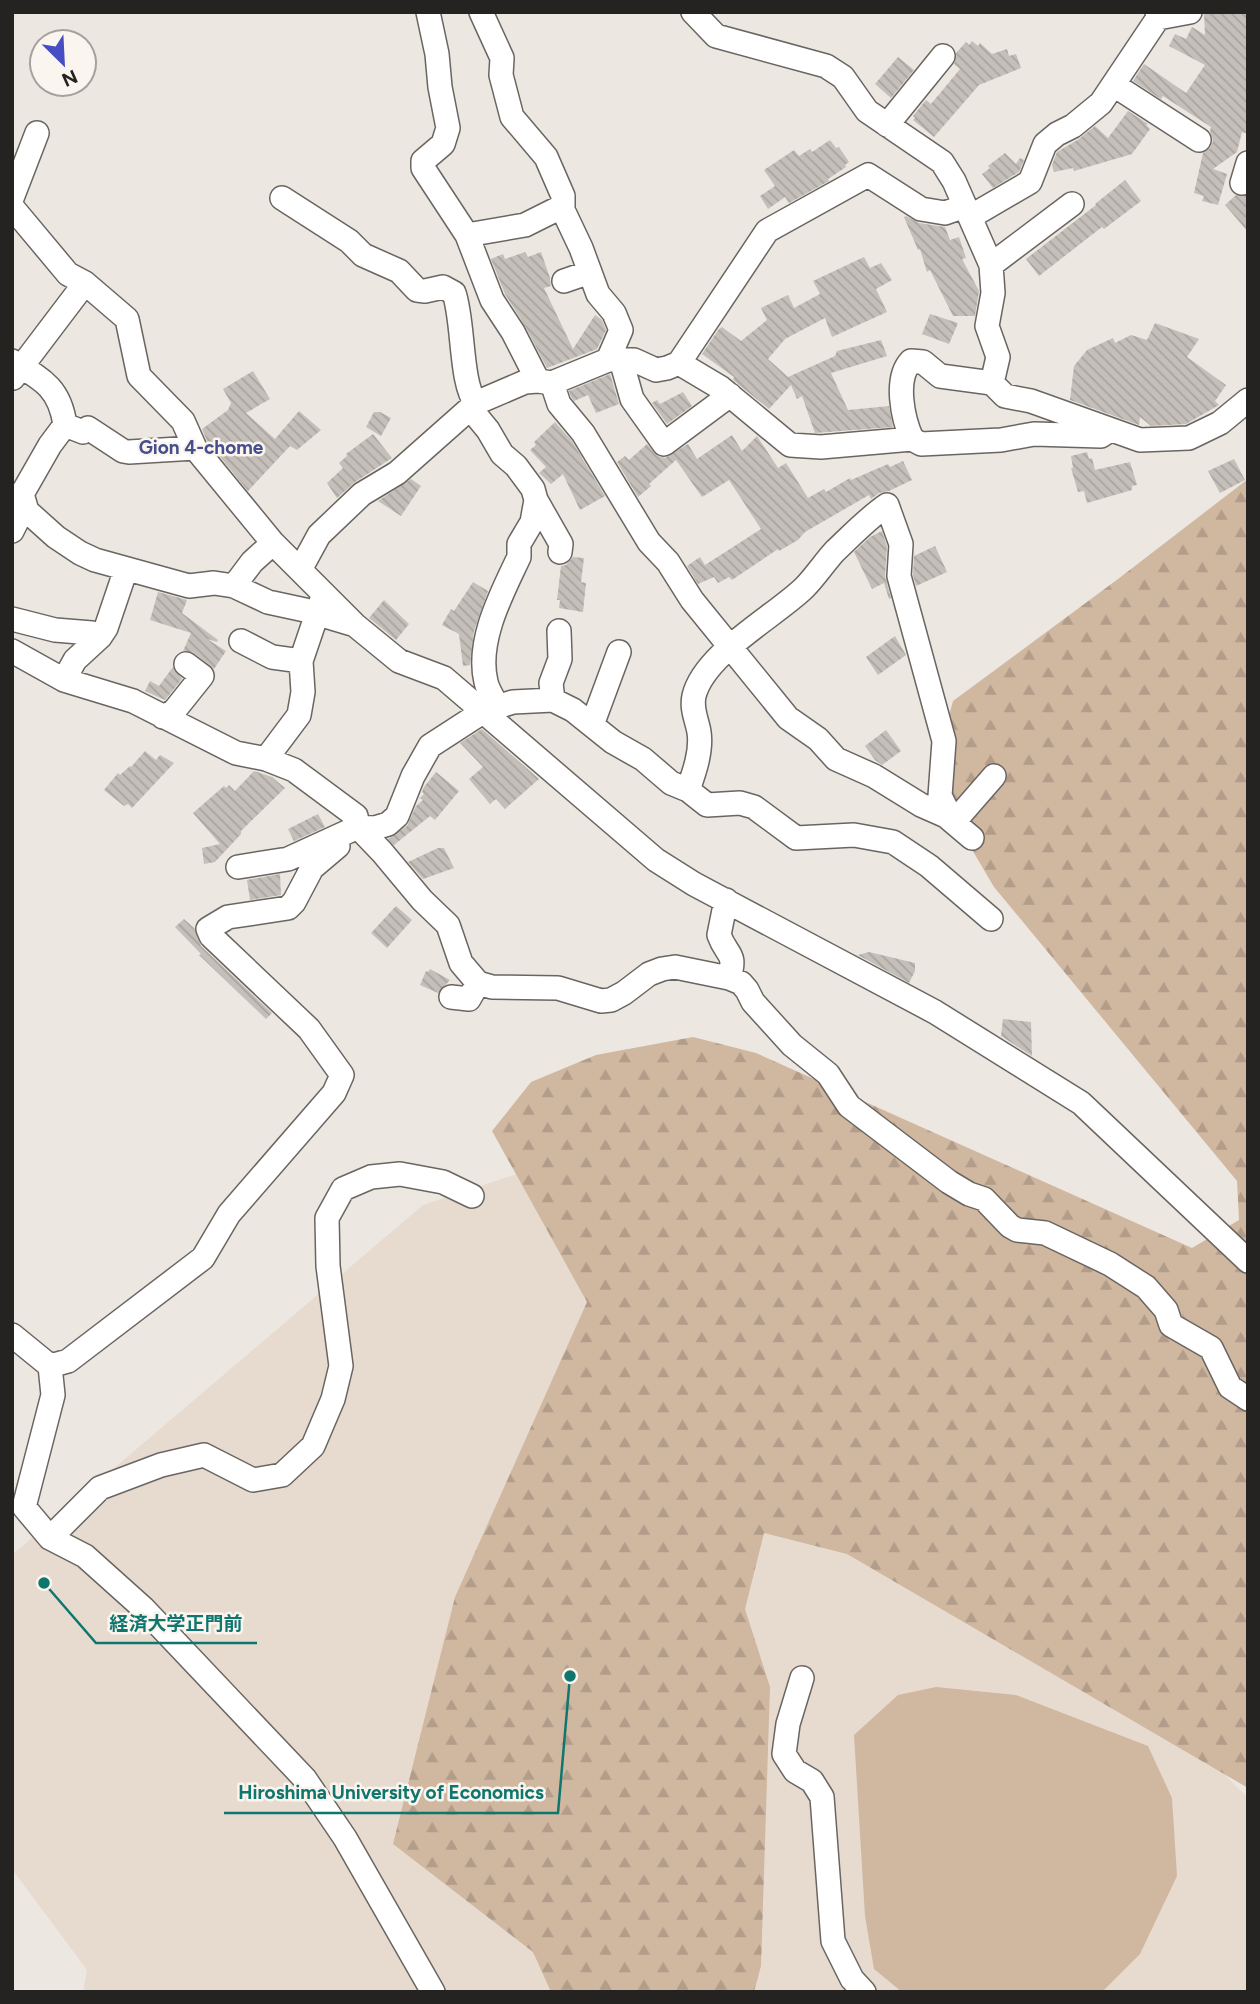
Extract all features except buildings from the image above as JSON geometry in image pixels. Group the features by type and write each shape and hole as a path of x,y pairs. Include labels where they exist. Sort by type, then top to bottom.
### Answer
{"street":[{"path":"428,12 428,22 438,54 440,87 448,128 443,144 423,161 423,168 467,235 498,310 559,404 583,433 649,542 668,562 692,600 788,718 818,738 836,759 874,776 950,819 972,838"},
{"path":"481,12 502,58 501,75 512,117 546,157 598,294 614,313 621,330 615,360 632,399 664,444 730,396"},
{"path":"692,12 716,36 826,66 843,77 867,111 942,162 954,181 991,265 993,293 987,326 998,357 992,383"},
{"path":"301,568 319,535 336,518 362,494 397,473 473,406 525,382 545,382 615,360 634,360 656,370 667,369 678,363 767,231 868,175 921,209 945,212 968,211 1030,183 1045,144 1101,103 1157,15 1191,12"},
{"path":"887,125 943,56"},
{"path":"1114,85 1199,141"},
{"path":"37,133 13,207 68,274 85,283 127,319 139,376 183,421 195,449 273,542 301,568 321,604 355,625 399,661 444,678 491,709 656,860 935,1012 1081,1103 1248,1261"},
{"path":"282,198 349,241 363,255 399,271 417,290 443,287 486,308 498,310"},
{"path":"991,265 1072,204"},
{"path":"467,235 525,225 563,206"},
{"path":"475,257 455,294 473,406 502,454 516,466 533,489 536,500 561,544 560,552"},
{"path":"564,281 590,272"},
{"path":"12,531 21,513 17,491 65,425 55,392 15,368 85,283"},
{"path":"912,439 902,386 904,373 911,361 923,362 940,376 992,383 1005,396 1031,401 1140,440 1189,438 1220,423 1248,400"},
{"path":"678,363 730,396 790,445 821,447 912,439 921,444 1001,440 1034,434 1101,436 1110,430"},
{"path":"65,425 83,432 88,428 123,451 195,449"},
{"path":"17,491 27,510 55,537 80,553 189,586 214,583 234,586 268,602 321,604"},
{"path":"491,709 484,673 487,634 519,557 521,538 532,522 536,500"},
{"path":"688,790 700,734 693,707 694,696 704,675 730,647 798,594 834,552 887,505 901,544 899,576 944,741 940,796 950,819"},
{"path":"234,586 252,562 273,542"},
{"path":"64,680 75,660 100,637 113,611 126,569"},
{"path":"266,759 299,715 303,692 301,661 321,604"},
{"path":"12,619 55,631 92,633 100,637"},
{"path":"552,700 551,683 560,659 559,631"},
{"path":"241,641 272,657 301,661"},
{"path":"12,651 64,680 133,701 236,753 266,759 294,770 344,805 356,816 358,827 422,900 448,925 461,963 478,983 492,987 558,988 601,1000 611,1000 624,993 649,974 676,967 741,983 753,1002 792,1045 828,1074 849,1106 949,1182 984,1199 1010,1226 1017,1230 1045,1233 1110,1264 1146,1287 1166,1310 1171,1325 1211,1348 1230,1387 1248,1399"},
{"path":"592,725 619,652"},
{"path":"163,717 173,711 202,676 186,664"},
{"path":"238,867 288,859 358,827 375,828 388,824 397,816 424,753 430,746 491,709 513,702 552,700 573,710 613,742 643,759 671,783 688,790 707,805 740,803 754,807 796,838 854,835 893,842 929,866 991,919"},
{"path":"950,819 994,776"},
{"path":"50,1366 68,1362 203,1258 229,1214 334,1093 342,1075 309,1029 211,936 208,929 228,917 288,908 319,860 358,827"},
{"path":"726,900 719,935 734,963 729,978"},
{"path":"451,997 469,999 478,983"},
{"path":"50,1538 100,1488 161,1465 204,1455 253,1480 282,1475 313,1446 333,1399 341,1366 328,1266 327,1219 343,1189 371,1177 400,1174 443,1182 472,1196"},
{"path":"12,1335 50,1366 52,1395 24,1507 50,1538 85,1556 143,1608 305,1779 345,1838 433,1992"},
{"path":"802,1678 788,1724 784,1754 795,1771 812,1781 822,1797 833,1941 852,1979 864,1992"}],"shaded area":[{"path":"578,1154 937,1483 1248,1798 1248,1992 83,1992 87,1970 12,1869 12,1555 423,1205"}],"green space":[{"path":"1248,479 1248,1788 847,1554 764,1533 745,1609 770,1687 761,1966 754,1992 551,1992 533,1952 393,1844 455,1597 587,1302 492,1131 531,1082 596,1055 693,1037 756,1053 1192,1248 1239,1220 1237,1181 994,887 954,819 936,764 953,701"},
{"path":"936,1687 1016,1695 1148,1746 1172,1798 1177,1876 1140,1954 1102,1992 902,1992 874,1969 865,1916 854,1735 898,1695"}],"place":[{"name":"経済大学正門前","path":"44,1583"},
{"name":"Hiroshima University of Economics","path":"570,1676"}],"district":[{"name":"Gion 4-chome","path":"201,447"}]}
